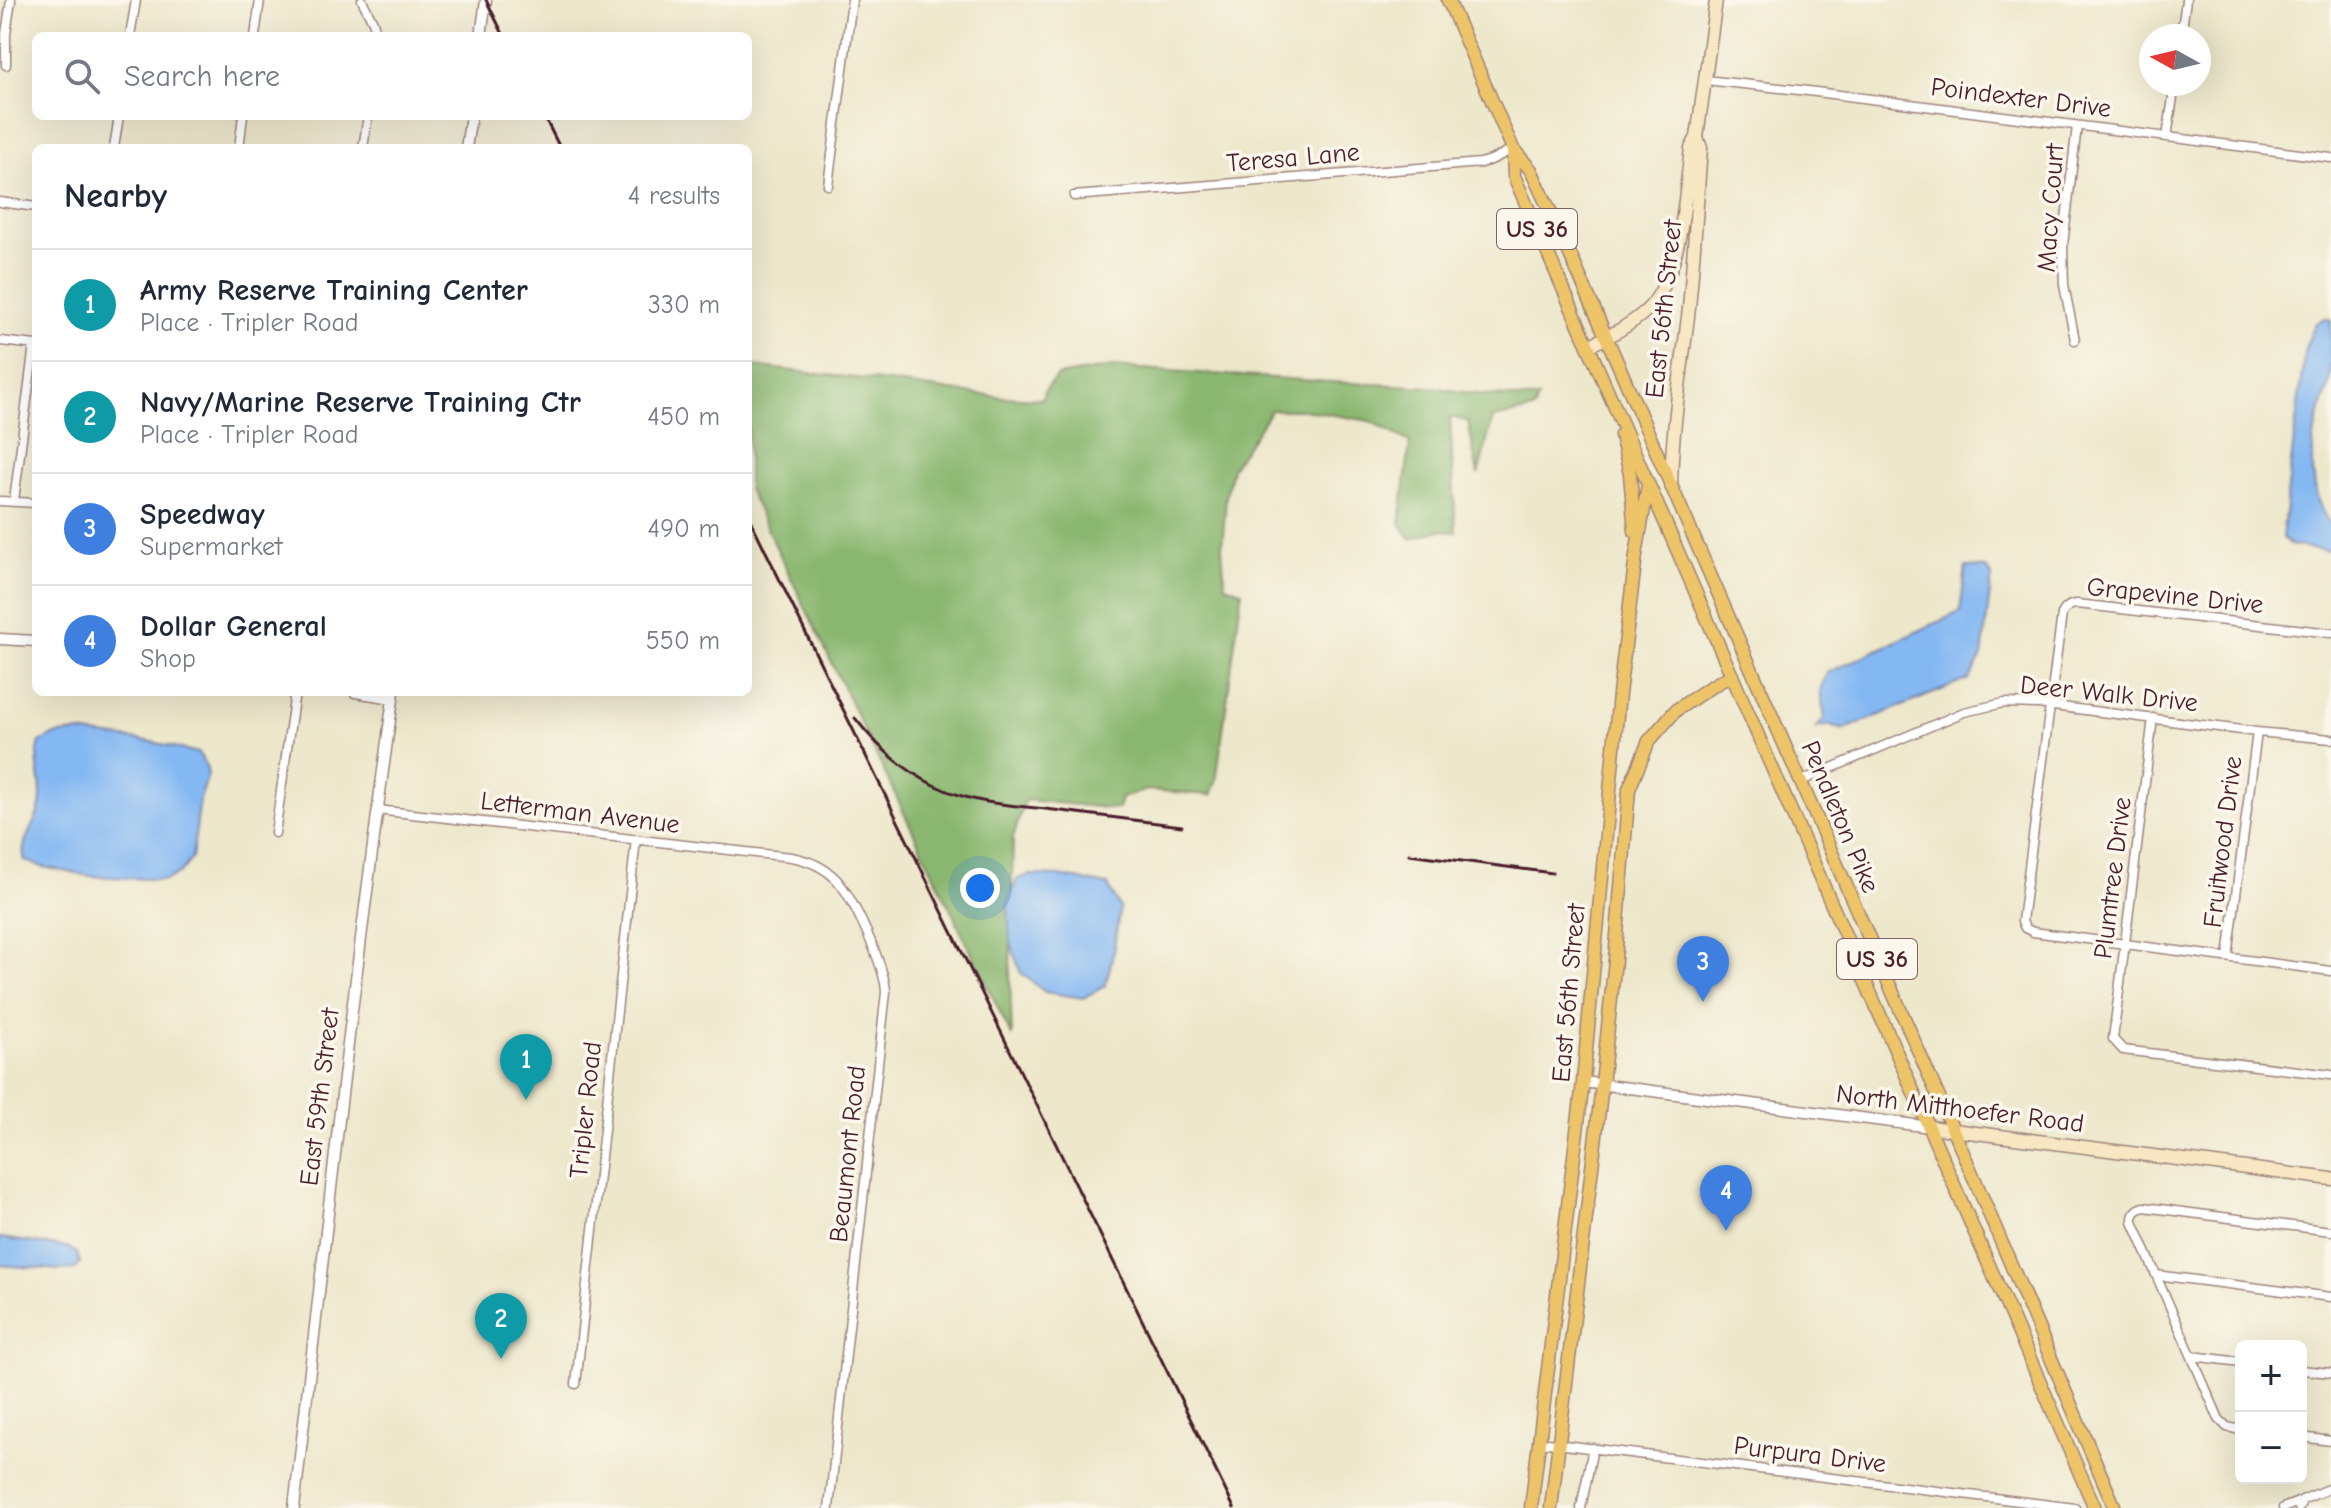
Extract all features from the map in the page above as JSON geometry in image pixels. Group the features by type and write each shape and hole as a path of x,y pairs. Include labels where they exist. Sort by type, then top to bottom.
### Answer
{"main road":[{"name":"Pendleton Pike","path":"1448,0 1513,149 1531,170 1606,338 2115,1508"},
{"name":"East 56th Street","path":"1588,346 1606,338 1647,310 1658,297 1673,266 1691,148 1697,137 1716,0"},
{"name":"East 56th Street","path":"1671,486 1672,439 1696,224 1701,148 1697,137"},
{"name":"Pendleton Pike","path":"1513,149 1514,176 2095,1508"},
{"path":"1612,401 1630,474 1636,555"},
{"name":"East 56th Street","path":"1531,1508 1583,1082 1615,737 1636,555 1648,482"},
{"name":"East 56th Street","path":"1551,1508 1602,1085 1629,789 1649,741 1676,710 1732,675"},
{"name":"North Mitthoefer Road","path":"1930,1127 2331,1179"}],"street":[{"path":"6,65 4,28 11,0"},
{"path":"131,32 136,0"},
{"path":"256,32 260,0"},
{"path":"362,0 376,32"},
{"path":"482,32 486,0"},
{"path":"828,185 852,0"},
{"path":"2183,24 2186,0"},
{"name":"Poindexter Drive","path":"1705,80 2331,158"},
{"path":"2167,137 2173,96"},
{"path":"115,144 118,120"},
{"path":"240,144 242,120"},
{"path":"364,144 367,120"},
{"path":"467,144 470,120"},
{"name":"Macy Court","path":"2075,340 2064,285 2063,245 2077,126"},
{"name":"Teresa Lane","path":"1074,196 1481,163 1513,149"},
{"path":"0,202 32,206"},
{"path":"0,341 32,345"},
{"path":"14,501 32,367"},
{"path":"0,501 32,503"},
{"name":"Grapevine Drive","path":"2125,945 2033,932 2026,929 2022,921 2062,614 2074,604 2331,633"},
{"path":"0,639 32,641"},
{"path":"275,833 294,696"},
{"name":"East 59th Street","path":"294,1508 393,696"},
{"name":"Deer Walk Drive","path":"1801,781 1975,708 2009,703 2050,705 2331,739"},
{"name":"Plumtree Drive","path":"2153,718 2112,1033 2114,1041 2123,1050 2331,1075"},
{"name":"Fruitwood Drive","path":"2228,957 2257,732"},
{"name":"Letterman Avenue","path":"377,810 779,855"},
{"name":"Tripler Road","path":"576,1384 636,839"},
{"name":"Beaumont Road","path":"779,855 813,863 839,882 879,960 886,985 829,1508"},
{"path":"2125,945 2331,971"},
{"name":"North Mitthoefer Road","path":"1583,1082 1930,1127"},
{"path":"2235,1429 2222,1423 2133,1222 2136,1211 2142,1208 2331,1231"},
{"path":"2156,1275 2331,1297"},
{"path":"2192,1356 2235,1361"},
{"path":"2307,1371 2331,1373"},
{"path":"2307,1438 2331,1441"},
{"name":"Purpura Drive","path":"1540,1442 2075,1508"},
{"path":"1581,1508 1593,1448"},
{"path":"2283,1508 2300,1504 2331,1489"}],"green space":[{"path":"752,365 965,393 1042,399 1044,391 1057,376 1113,367 1432,387 1538,398 1534,410 1493,418 1478,475 1468,421 1450,417 1456,532 1440,530 1411,539 1400,524 1410,442 1370,421 1305,410 1271,410 1232,468 1226,497 1222,548 1225,585 1242,591 1216,782 1211,795 1147,790 1121,798 1118,809 1025,800 1013,838 1012,1037 752,497"}],"water":[{"path":"2324,318 2331,320 2330,382 2315,429 2313,473 2319,502 2331,525 2331,551 2290,545 2282,538 2305,348 2315,324"},
{"path":"1966,567 1986,568 1992,576 1982,656 1969,679 1843,730 1831,725 1816,728 1825,718 1820,690 1827,673 1960,612"},
{"path":"77,732 148,741 198,753 208,774 200,800 192,858 180,873 166,880 90,876 25,861 24,847 41,797 37,758 40,742 53,735"},
{"path":"1030,875 1059,876 1108,885 1120,908 1105,986 1083,998 1045,992 1021,973 1010,942 1008,905 1017,879"},
{"path":"0,1238 67,1247 77,1253 80,1263 76,1269 60,1270 0,1265"}],"railway":[{"path":"486,0 502,32"},
{"path":"546,120 558,144"},
{"path":"752,523 1234,1508"},
{"path":"855,718 902,766 946,791 996,803 1182,826"},
{"path":"1409,854 1552,873"}],"place":[{"name":"Speedway","path":"1703,1002"},
{"name":"Army Reserve Training Center","path":"526,1100"},
{"name":"Dollar General","path":"1726,1231"},
{"name":"Navy/Marine Reserve Training Ctr","path":"501,1359"}]}
